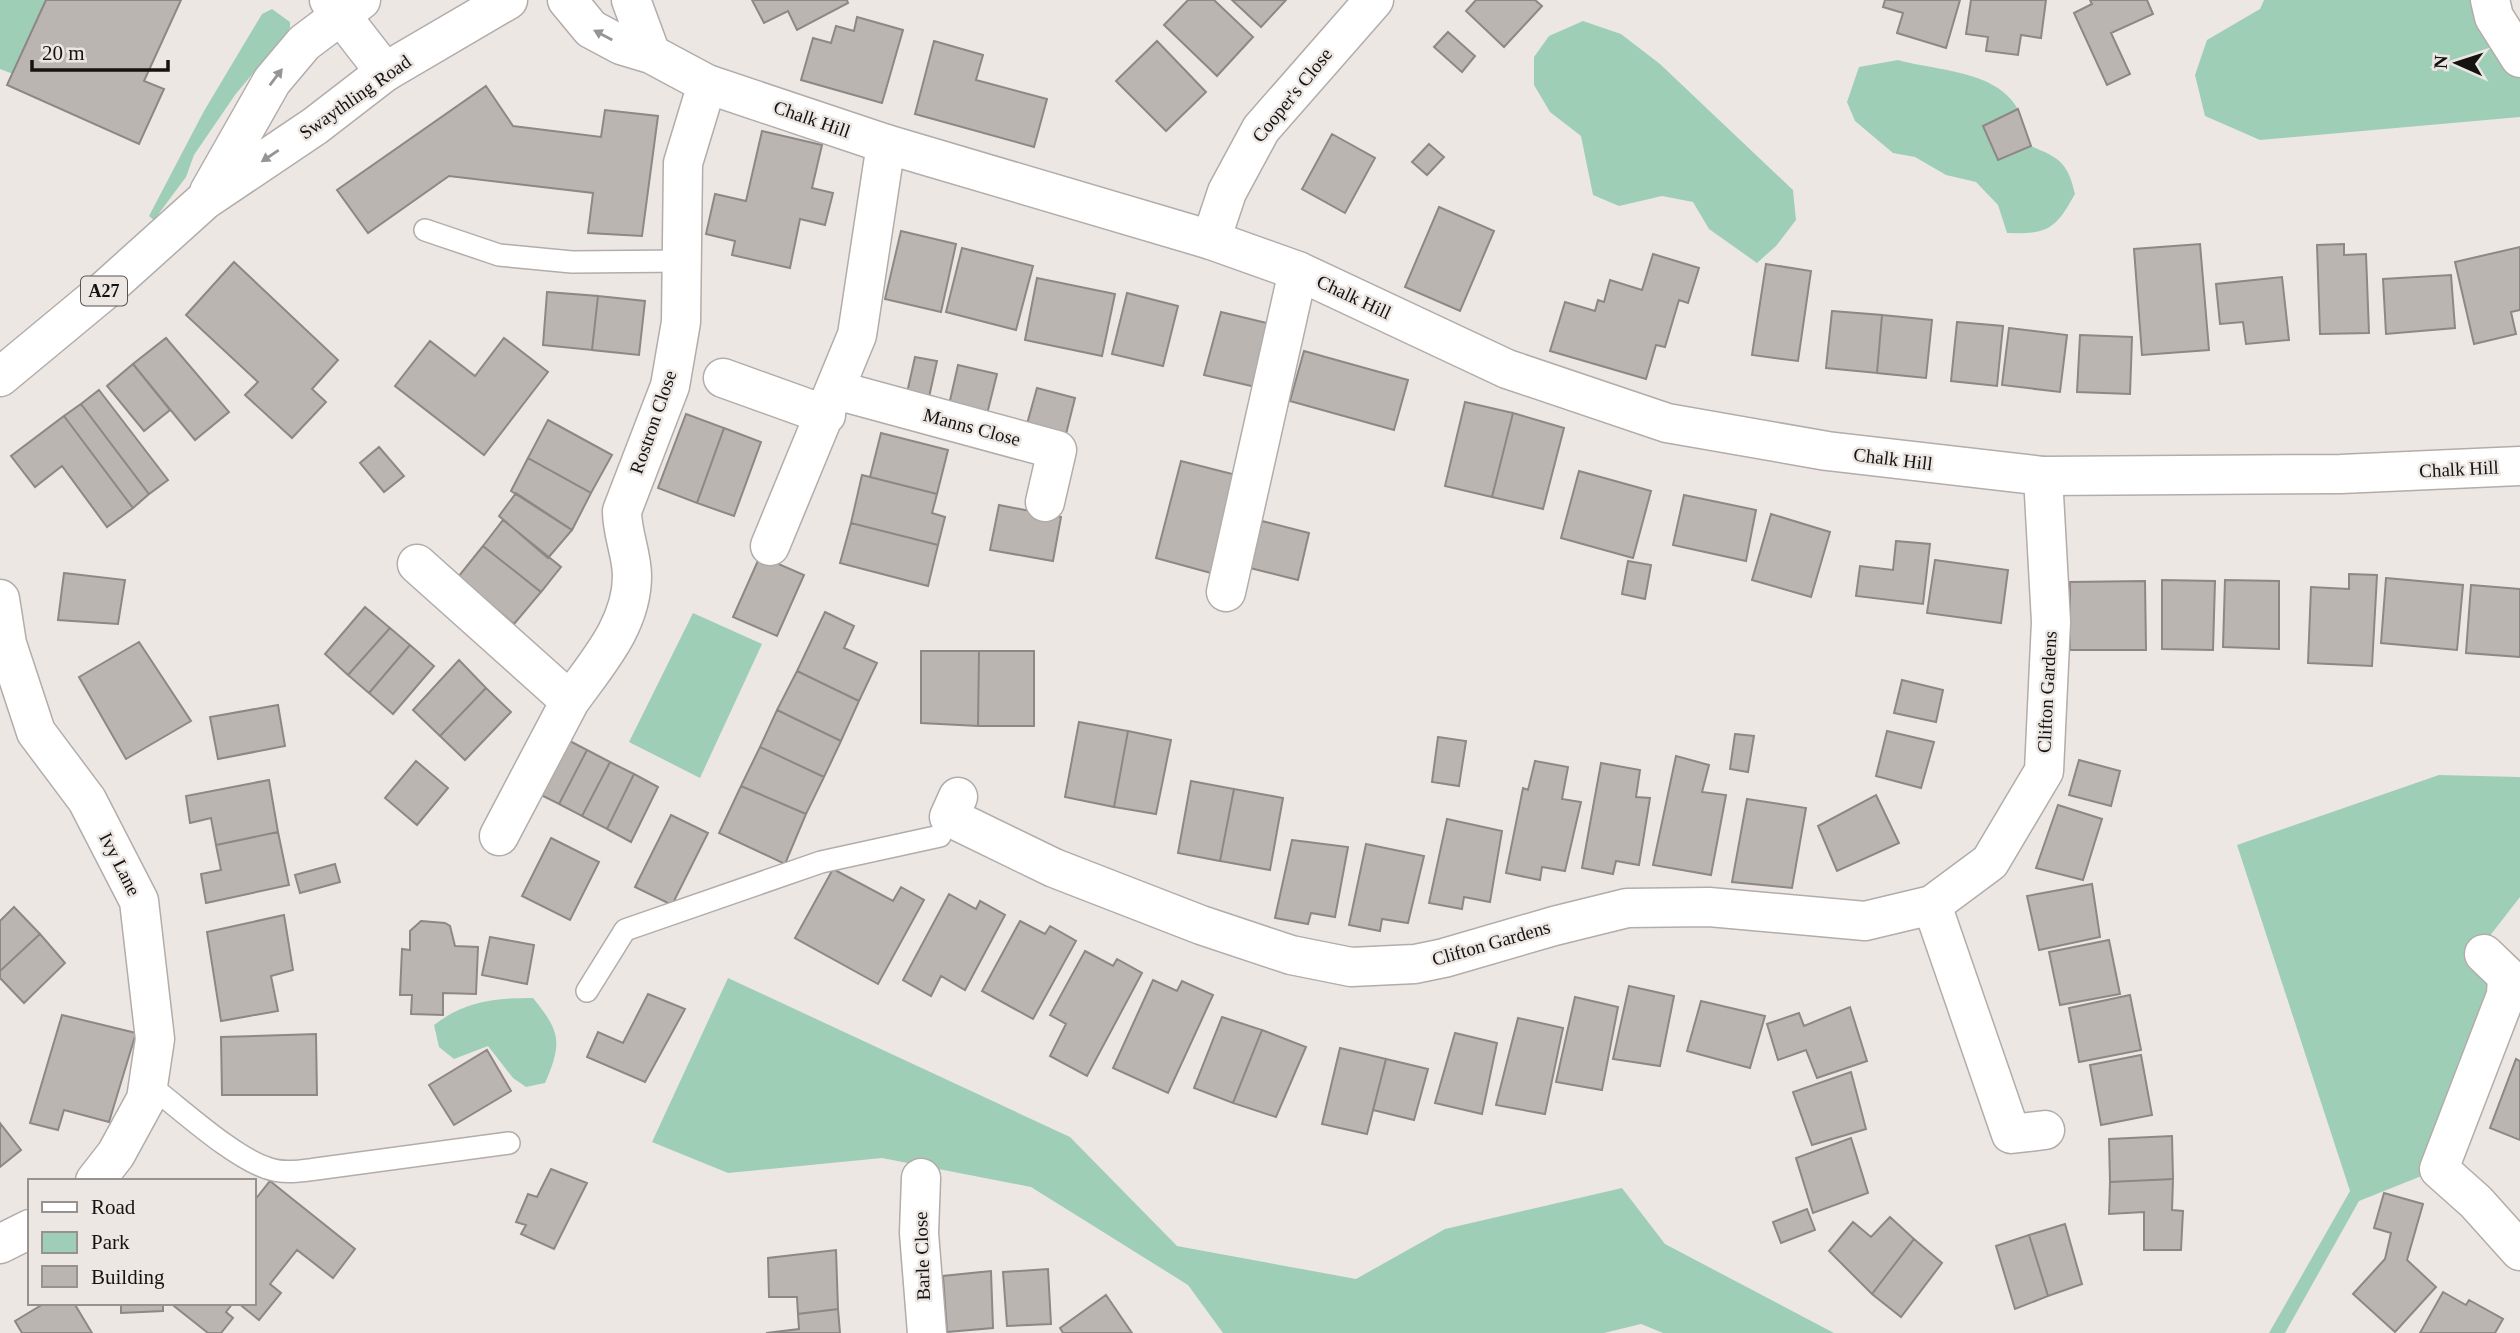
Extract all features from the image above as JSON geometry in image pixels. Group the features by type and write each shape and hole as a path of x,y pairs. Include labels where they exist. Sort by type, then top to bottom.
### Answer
{"street":[{"name":"Swaythling Road","path":"0,377 105,290 205,200 315,126 385,72 508,0"},
{"name":"Chalk Hill","path":"567,0 591,29 621,45 651,54 707,84 886,144 1211,240 1298,271 1507,369 1667,422 1828,451 2043,476 2341,474 2520,466"},
{"path":"631,0 651,54"},
{"name":"Cooper's Close","path":"1211,240 1227,192 1261,129 1374,0"},
{"path":"2490,0 2494,17 2520,58"},
{"name":"Swaythling Road","path":"205,200 272,81 304,43 343,5"},
{"path":"343,5 385,72"},
{"name":"Rostron Close","path":"499,836 569,701 602,657 625,618 632,575 622,531 622,511 670,386 681,322 684,261 683,163 707,84"},
{"path":"770,546 857,335 886,144"},
{"name":"Chalk Hill","path":"1226,592 1298,271"},
{"path":"723,378 831,403"},
{"name":"Manns Close","path":"831,403 1057,450 1045,502"},
{"name":"Clifton Gardens","path":"949,817 1054,868 1201,925 1291,955 1351,967 1425,962 1628,908 1709,907 1865,921 1932,905 1990,862 2044,771 2051,622 2043,476"},
{"path":"417,564 569,701"},
{"name":"Ivy Lane","path":"0,599 7,644 36,732 87,800 139,901 155,1039 146,1099 116,1154 97,1179"},
{"path":"1932,905 2013,1138"},
{"path":"2484,954 2507,976 2507,995 2439,1169 2476,1202 2520,1251"},
{"name":"Barle Close","path":"921,1178 919,1233 927,1333"},
{"path":"0,1244 28,1230"}],"lane":[{"path":"425,230 499,255 572,262 684,261"},
{"path":"587,991 625,930 949,817"},
{"path":"148,1084 241,1153 270,1169 316,1169 509,1143"}],"green space":[{"path":"0,0 46,0 13,74 0,69"},
{"path":"2264,0 2490,0 2520,58 2520,117 2260,140 2205,116 2195,75 2207,40 2260,9"},
{"path":"272,9 290,22 290,28 235,95 194,155 186,177 154,220 149,216 204,111 262,14"},
{"path":"1583,21 1621,34 1660,64 1793,190 1796,220 1776,246 1757,263 1709,229 1693,202 1662,196 1619,206 1593,195 1581,136 1550,112 1534,85 1534,57 1549,36"},
{"path":"1898,60 1981,79 2008,96 2018,109 1984,126 1997,160 2031,146 2056,158 2066,168 2075,194 2056,222 2041,231 2007,233 1998,205 1976,182 1946,175 1915,157 1893,153 1855,121 1847,102 1859,67"},
{"path":"693,613 762,644 700,778 629,742"},
{"path":"2439,775 2520,777 2520,897 2468,964 2492,987 2439,1169 2359,1201 2285,1333 2269,1333 2350,1191 2237,845"},
{"path":"728,978 1070,1137 1177,1246 1356,1279 1445,1229 1622,1188 1665,1244 1834,1333 1663,1333 1641,1324 1604,1333 1223,1333 1188,1285 1031,1187 882,1158 728,1173 652,1142"},
{"path":"533,998 549,1019 556,1038 555,1057 545,1083 526,1087 513,1078 488,1046 454,1059 439,1047 434,1025 457,1011 481,1002"}],"building":[{"path":"46,0 181,0 144,81 164,89 139,144 7,85"},
{"path":"752,0 847,0 848,3 797,30 788,11 764,23"},
{"path":"1188,0 1214,0 1253,37 1217,76 1164,25"},
{"path":"1232,0 1286,0 1261,27"},
{"path":"1476,0 1535,0 1542,6 1504,47 1466,11"},
{"path":"1885,0 1960,0 1946,48 1897,33 1903,13 1883,7"},
{"path":"1971,0 2046,0 2041,38 2021,35 2018,55 1986,51 1988,37 1966,34"},
{"path":"2090,0 2147,0 2153,14 2111,33 2130,74 2107,85 2074,13 2092,4"},
{"path":"857,17 903,30 882,103 801,80 813,38 831,43 836,26 854,31"},
{"path":"1448,32 1475,56 1462,72 1434,47"},
{"path":"934,41 983,55 976,80 1047,99 1034,147 915,114"},
{"path":"1157,41 1206,92 1166,131 1116,81"},
{"path":"486,86 513,126 601,137 605,110 658,116 642,236 588,233 593,193 449,176 368,233 337,190"},
{"path":"2018,109 2031,146 1998,160 1983,126"},
{"path":"762,131 822,145 812,188 833,193 825,225 800,219 790,268 732,255 735,241 706,234 715,194 746,201"},
{"path":"1332,134 1375,158 1345,213 1302,189"},
{"path":"1429,144 1444,157 1427,175 1412,162"},
{"path":"1439,207 1494,231 1460,311 1405,287"},
{"path":"901,231 956,244 941,312 885,299"},
{"path":"2200,244 2209,350 2142,355 2134,249"},
{"path":"2344,244 2344,255 2366,254 2369,333 2320,334 2317,245"},
{"path":"2520,247 2520,310 2511,312 2516,334 2474,344 2455,262"},
{"path":"962,248 1033,266 1016,330 946,312"},
{"path":"1653,254 1699,268 1688,303 1679,300 1665,347 1656,345 1646,379 1550,351 1565,302 1595,311 1598,300 1604,302 1610,280 1642,290"},
{"path":"234,262 338,360 312,389 326,402 292,438 245,395 258,382 186,315"},
{"path":"1766,264 1811,271 1798,361 1752,355"},
{"path":"2451,275 2455,328 2386,334 2383,279"},
{"path":"2282,277 2289,340 2246,344 2243,322 2220,324 2216,284"},
{"path":"1037,278 1115,294 1102,356 1025,340"},
{"path":"547,292 598,296 592,350 543,345"},
{"path":"1127,293 1178,306 1163,366 1112,354"},
{"path":"598,296 645,301 639,355 592,350"},
{"path":"1832,311 1882,315 1877,373 1826,368"},
{"path":"1221,312 1275,325 1260,388 1204,375"},
{"path":"1882,315 1932,320 1926,378 1877,373"},
{"path":"1957,322 2003,326 1997,386 1951,381"},
{"path":"2009,328 2067,335 2060,392 2002,385"},
{"path":"2080,335 2132,337 2130,394 2077,392"},
{"path":"166,338 229,412 195,440 133,364"},
{"path":"504,338 548,372 484,455 395,386 430,341 475,376"},
{"path":"1304,351 1408,380 1394,430 1290,401"},
{"path":"915,357 937,361 929,397 907,393"},
{"path":"133,364 170,410 144,431 107,386"},
{"path":"958,365 997,374 987,414 949,405"},
{"path":"1037,388 1075,398 1066,434 1027,424"},
{"path":"99,390 168,480 149,494 81,404"},
{"path":"1465,402 1513,413 1492,497 1445,486"},
{"path":"81,404 149,494 133,508 64,416"},
{"path":"1513,413 1564,428 1543,509 1492,497"},
{"path":"686,414 724,428 697,503 658,488"},
{"path":"64,416 133,508 107,527 62,466 35,487 11,456"},
{"path":"548,420 612,455 591,493 528,458"},
{"path":"724,428 761,442 734,516 697,503"},
{"path":"881,433 948,450 937,494 870,477"},
{"path":"379,447 404,476 384,492 360,463"},
{"path":"528,458 591,493 572,530 511,491"},
{"path":"1181,461 1236,475 1211,573 1156,558"},
{"path":"1579,471 1651,491 1633,558 1561,538"},
{"path":"862,475 937,494 932,513 945,517 938,545 851,523"},
{"path":"516,493 572,530 548,558 499,516"},
{"path":"1684,495 1756,510 1746,561 1673,545"},
{"path":"999,505 1061,517 1053,561 990,550"},
{"path":"1771,514 1830,532 1811,597 1752,580"},
{"path":"503,520 561,567 541,592 483,546"},
{"path":"1262,521 1309,533 1298,580 1250,568"},
{"path":"851,523 938,545 928,586 840,563"},
{"path":"1896,541 1930,544 1923,604 1856,596 1860,566 1893,570"},
{"path":"483,546 541,592 514,624 458,577"},
{"path":"760,556 804,575 777,636 733,617"},
{"path":"1935,560 2008,570 2001,623 1927,613"},
{"path":"1628,561 1651,565 1645,599 1622,594"},
{"path":"64,573 125,580 118,624 58,620"},
{"path":"2349,574 2377,575 2372,666 2308,663 2311,587 2349,589"},
{"path":"2386,578 2463,585 2457,650 2381,643"},
{"path":"2162,580 2215,581 2213,650 2162,649"},
{"path":"2225,580 2279,581 2279,649 2223,647"},
{"path":"2145,581 2146,650 2070,650 2070,582"},
{"path":"2471,585 2520,589 2520,657 2466,653"},
{"path":"365,607 390,628 348,675 325,654"},
{"path":"825,612 854,626 844,648 877,663 859,701 797,671"},
{"path":"390,628 410,645 369,693 348,675"},
{"path":"139,642 191,721 126,759 79,677"},
{"path":"410,645 434,666 393,714 369,693"},
{"path":"921,651 979,651 978,726 921,723"},
{"path":"979,651 1034,651 1034,726 978,726"},
{"path":"459,660 486,688 440,736 413,710"},
{"path":"797,671 859,701 841,741 777,710"},
{"path":"1902,680 1943,690 1936,722 1894,713"},
{"path":"486,688 511,712 465,760 440,736"},
{"path":"278,705 285,746 218,759 210,717"},
{"path":"777,710 841,741 824,777 760,747"},
{"path":"1079,722 1128,731 1114,807 1065,797"},
{"path":"1128,731 1171,740 1156,814 1114,807"},
{"path":"1887,731 1934,742 1921,788 1876,776"},
{"path":"1735,734 1754,736 1748,772 1730,769"},
{"path":"1438,737 1466,741 1459,786 1432,782"},
{"path":"566,739 587,750 559,804 539,794"},
{"path":"760,747 824,777 806,814 741,786"},
{"path":"587,750 610,762 582,816 559,804"},
{"path":"1676,756 1709,765 1702,792 1726,795 1711,875 1653,865"},
{"path":"2079,760 2120,771 2111,806 2069,795"},
{"path":"416,761 448,788 417,825 385,798"},
{"path":"1535,761 1568,767 1562,799 1581,802 1565,871 1542,867 1540,880 1506,873 1523,788 1528,790"},
{"path":"610,762 634,774 607,829 582,816"},
{"path":"1601,763 1640,770 1636,797 1650,798 1639,865 1616,861 1613,874 1582,868"},
{"path":"634,774 658,787 631,842 607,829"},
{"path":"269,780 278,832 216,845 211,818 190,823 186,796"},
{"path":"1191,781 1234,789 1220,861 1178,853"},
{"path":"741,786 806,814 785,864 719,833"},
{"path":"1234,789 1283,798 1270,870 1220,861"},
{"path":"1876,795 1899,843 1837,871 1818,826"},
{"path":"1747,799 1806,808 1792,888 1732,882"},
{"path":"2058,805 2102,819 2083,880 2036,868"},
{"path":"671,815 708,833 672,905 635,887"},
{"path":"1447,819 1502,831 1490,902 1464,897 1462,909 1429,903"},
{"path":"278,832 289,885 206,903 201,874 221,870 216,845"},
{"path":"551,838 599,862 570,920 522,896"},
{"path":"1292,840 1348,847 1335,917 1311,913 1308,924 1275,918"},
{"path":"1366,844 1424,856 1408,923 1382,919 1380,931 1349,925"},
{"path":"335,864 340,882 300,893 295,875"},
{"path":"833,869 893,901 901,887 924,900 878,984 795,938"},
{"path":"2092,884 2100,937 2039,950 2027,896"},
{"path":"949,894 976,909 980,901 1005,915 965,990 941,976 931,996 903,980"},
{"path":"14,907 40,934 0,971 0,921"},
{"path":"284,915 293,970 271,976 278,1011 221,1021 207,932"},
{"path":"421,921 445,923 450,926 455,946 478,947 476,994 443,993 443,1015 411,1014 412,995 400,995 402,949 410,950 410,931"},
{"path":"1020,921 1045,934 1050,926 1076,941 1033,1019 982,991"},
{"path":"40,934 65,963 24,1003 0,978 0,971"},
{"path":"490,937 534,945 527,984 482,975"},
{"path":"2109,940 2120,994 2060,1005 2049,952"},
{"path":"1085,951 1113,966 1117,959 1142,973 1087,1076 1050,1056 1066,1024 1050,1015"},
{"path":"1153,980 1177,991 1182,981 1213,995 1168,1093 1113,1068"},
{"path":"1629,986 1674,996 1660,1066 1613,1059"},
{"path":"648,994 685,1009 645,1082 587,1057 598,1032 623,1043"},
{"path":"2130,995 2141,1050 2079,1062 2069,1008"},
{"path":"1575,997 1618,1007 1602,1090 1556,1082"},
{"path":"1701,1001 1765,1016 1750,1068 1687,1051"},
{"path":"1850,1007 1867,1061 1817,1078 1806,1050 1778,1060 1767,1024 1799,1013 1804,1026"},
{"path":"62,1015 136,1033 109,1122 64,1110 58,1130 30,1123"},
{"path":"1222,1017 1262,1030 1233,1103 1194,1088"},
{"path":"1518,1018 1563,1028 1545,1114 1496,1105"},
{"path":"1262,1030 1306,1047 1276,1117 1233,1103"},
{"path":"1455,1033 1497,1043 1482,1114 1435,1103"},
{"path":"316,1034 317,1095 222,1095 221,1037"},
{"path":"1340,1048 1386,1059 1367,1134 1322,1124"},
{"path":"487,1050 511,1091 454,1125 429,1085"},
{"path":"2141,1055 2152,1115 2101,1125 2090,1065"},
{"path":"1386,1059 1428,1069 1414,1120 1373,1110"},
{"path":"2516,1059 2520,1061 2520,1140 2490,1128"},
{"path":"1851,1072 1866,1129 1812,1145 1793,1092"},
{"path":"0,1123 21,1150 0,1167"},
{"path":"2172,1136 2173,1179 2110,1182 2109,1139"},
{"path":"1851,1138 1868,1193 1813,1213 1796,1158"},
{"path":"551,1169 587,1183 554,1249 521,1234 526,1225 516,1222 528,1194 537,1197"},
{"path":"2173,1179 2172,1210 2183,1211 2181,1250 2144,1250 2144,1212 2109,1214 2110,1182"},
{"path":"270,1181 355,1249 333,1278 297,1250 270,1284 281,1293 259,1320 240,1305 256,1305 256,1198"},
{"path":"2384,1193 2423,1204 2407,1260 2436,1287 2395,1332 2353,1294 2385,1259 2391,1233 2374,1228"},
{"path":"1807,1209 1815,1230 1781,1243 1773,1222"},
{"path":"1890,1217 1914,1239 1872,1294 1829,1251 1853,1222 1871,1237"},
{"path":"2065,1224 2082,1284 2048,1296 2029,1235"},
{"path":"2029,1235 2048,1296 2015,1309 1996,1246"},
{"path":"1914,1239 1942,1263 1901,1317 1872,1294"},
{"path":"836,1250 838,1309 798,1314 797,1297 769,1297 768,1258"},
{"path":"1048,1269 1051,1324 1007,1326 1003,1272"},
{"path":"991,1271 993,1328 947,1332 943,1276"},
{"path":"2443,1292 2466,1305 2469,1300 2503,1319 2495,1333 2420,1333"},
{"path":"1106,1295 1132,1333 1063,1333 1060,1328"},
{"path":"42,1305 75,1305 92,1333 22,1333 15,1321"},
{"path":"121,1305 163,1305 163,1311 121,1313"},
{"path":"231,1305 226,1312 233,1318 221,1333 208,1333 174,1306"},
{"path":"838,1309 840,1333 766,1333 799,1329 798,1314"}]}
